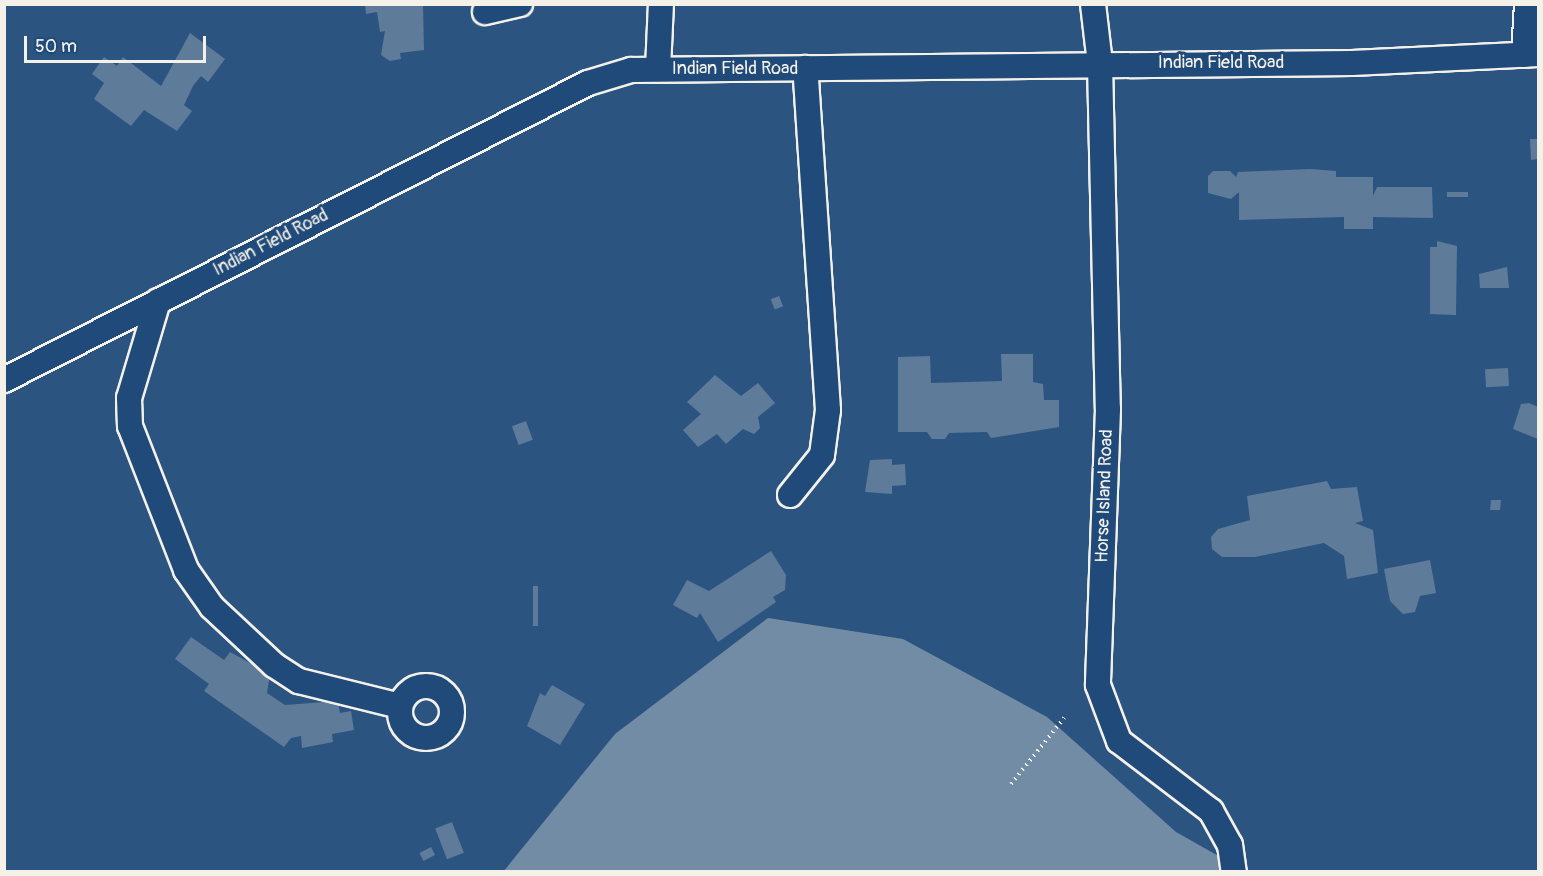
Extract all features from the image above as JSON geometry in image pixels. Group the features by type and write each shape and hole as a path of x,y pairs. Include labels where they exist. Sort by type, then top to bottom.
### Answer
{"street":[{"path":"485,12 519,4"},
{"path":"658,69 661,4"},
{"name":"Horse Island Road","path":"1093,4 1100,64 1108,409 1098,685 1119,741 1211,811 1224,831 1233,867"},
{"path":"1527,4 1531,55"},
{"name":"Indian Field Road","path":"4,380 588,83 658,69 1100,64 1531,55"},
{"path":"790,495 822,455 828,410 805,68"},
{"path":"159,301 129,398 130,426 186,570 212,607 274,665 299,681 400,706"}],"path":[{"path":"1011,784 1064,718"}],"water":[{"path":"768,618 903,639 1047,717 1176,832 1245,871 503,872 615,734"}],"building":[{"path":"365,4 423,5 424,50 400,53 401,59 390,61 381,55 385,31 380,32 377,12 366,14"},
{"path":"190,33 225,59 208,82 201,76 193,86 184,105 192,111 177,131 144,110 131,126 94,99 104,83 92,74 104,57 117,66 123,57 161,86"},
{"path":"1530,139 1538,139 1538,159 1531,160"},
{"path":"1310,169 1336,171 1336,177 1373,177 1373,196 1377,187 1432,187 1433,218 1373,217 1373,229 1344,229 1344,217 1239,220 1239,192 1231,199 1208,193 1208,176 1213,171 1230,171 1236,177 1238,172"},
{"path":"1447,192 1468,192 1468,197 1447,197"},
{"path":"1437,241 1457,246 1456,315 1430,314 1430,247 1437,247"},
{"path":"1507,267 1509,288 1480,288 1479,274"},
{"path":"779,296 783,306 775,310 771,299"},
{"path":"1001,354 1033,354 1033,382 1043,384 1044,400 1059,400 1059,427 991,438 987,432 949,433 945,439 932,439 927,432 898,432 898,357 930,356 931,383 1002,381"},
{"path":"1508,368 1509,386 1486,387 1485,369"},
{"path":"715,375 741,396 758,383 775,403 758,417 760,428 754,434 743,429 726,444 717,434 698,447 683,430 701,414 687,402"},
{"path":"1529,403 1538,407 1538,439 1513,429 1521,404"},
{"path":"526,421 533,440 519,445 512,426"},
{"path":"892,459 892,465 905,464 906,485 892,486 892,494 865,492 870,460"},
{"path":"1327,481 1331,489 1357,487 1363,521 1355,523 1373,530 1378,573 1347,579 1344,556 1324,543 1255,557 1222,557 1212,549 1211,537 1218,529 1250,520 1247,496"},
{"path":"1491,500 1501,500 1500,510 1490,510"},
{"path":"771,551 786,575 785,590 773,597 776,602 718,642 700,613 697,618 673,605 687,580 709,591"},
{"path":"1430,560 1436,593 1420,596 1415,612 1403,614 1390,601 1384,569"},
{"path":"533,586 538,586 538,626 533,626"},
{"path":"191,637 224,660 230,652 270,674 267,693 285,705 338,701 340,713 351,711 354,730 332,734 333,742 302,748 301,736 291,738 284,747 204,691 209,684 175,659"},
{"path":"552,685 585,704 560,745 527,726 540,693 545,696"},
{"path":"452,822 464,853 447,859 435,828"},
{"path":"431,847 435,855 424,861 419,853"}]}
